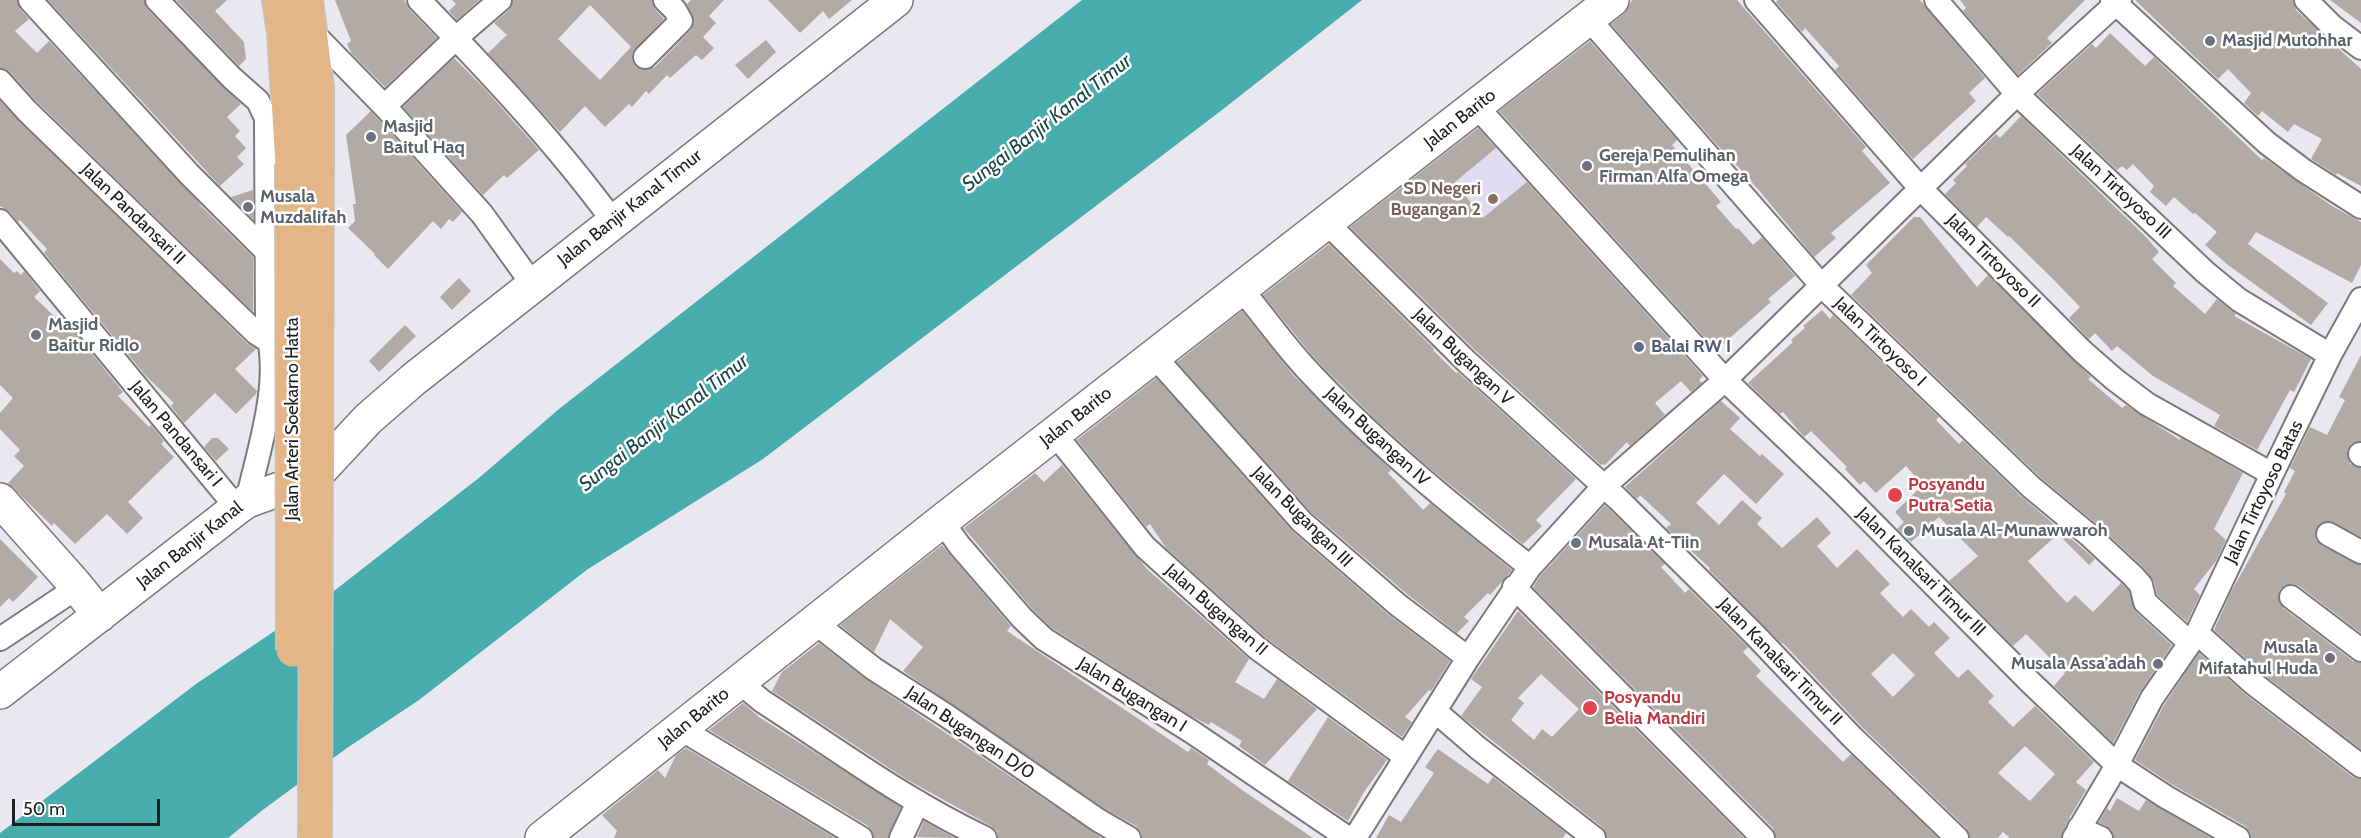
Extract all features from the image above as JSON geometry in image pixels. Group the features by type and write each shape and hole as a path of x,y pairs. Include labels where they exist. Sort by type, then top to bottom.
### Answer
{"main road":[{"name":"Jalan Arteri Soekarno Hatta","path":"279,0 305,161 315,838"},
{"name":"Jalan Arteri Soekarno Hatta","path":"293,838 305,161 316,87 308,15"}],"street":[{"path":"30,0 197,181 267,252"},
{"path":"157,0 260,104 266,118 267,332 270,342 270,401 242,504"},
{"path":"419,0 561,155 613,221"},
{"path":"388,110 390,101 500,0"},
{"path":"645,57 681,21 675,10 665,0"},
{"name":"Jalan Banjir Kanal Timur","path":"368,419 414,379 613,221 896,0"},
{"name":"Jalan Tirtoyoso II","path":"1756,0 1921,189 2082,351 2147,404 2272,474"},
{"name":"Jalan Tirtoyoso III","path":"1936,0 2017,94 2217,283 2239,300 2330,356"},
{"path":"2306,0 2331,26 2361,48"},
{"path":"1355,838 1468,658 1514,587 1530,567 1604,486 1725,380 2017,94 2116,2 2267,143 2303,170 2361,207"},
{"name":"Jalan Barito","path":"542,838 942,521 1327,224 1600,9"},
{"name":"Jalan Tirtoyoso I","path":"1600,9 1822,286 2031,487 2089,535 2126,570 2141,585 2145,602 2361,766"},
{"path":"308,15 388,110 482,214 533,285"},
{"name":"Jalan Pandansari II","path":"0,81 27,111 256,333 270,342"},
{"name":"Jalan Kanalsari Timur III","path":"1476,106 1725,380 1838,488 2028,680 2117,765 2166,797 2238,838"},
{"name":"Jalan Pandansari I","path":"0,221 242,504"},
{"name":"Jalan Bugangan V","path":"1327,224 1466,361 1604,486"},
{"name":"Jalan Bugangan IV","path":"1241,289 1311,375 1361,425 1392,454 1530,567"},
{"name":"Jalan Tirtoyoso Batas","path":"2077,833 2117,765 2152,698 2193,638 2330,356 2361,299"},
{"name":"Jalan Bugangan III","path":"1154,356 1302,522 1398,605 1468,658"},
{"name":"Jalan Banjir Kanal","path":"0,692 242,504 315,476 368,419"},
{"name":"Jalan Bugangan II","path":"1055,434 1144,547 1257,648 1406,757"},
{"name":"Jalan Kanalsari Timur II","path":"1604,486 1755,635 1852,737 1957,838"},
{"path":"0,500 52,557 100,615"},
{"name":"Jalan Bugangan I","path":"942,521 959,545 1044,639 1192,732 1348,838"},
{"path":"2328,534 2361,552"},
{"path":"0,639 75,584"},
{"path":"1514,587 1763,838"},
{"path":"2291,597 2358,639"},
{"name":"Jalan Bugangan D/0","path":"814,622 874,669 1129,838"},
{"path":"739,682 762,701 918,802 953,823 985,838"},
{"path":"1435,711 1478,748 1594,838"},
{"path":"681,729 861,838"},
{"path":"901,838 918,802"},
{"path":"2077,833 2101,838"}],"shaded area":[{"name":"SD Negeri Bugangan 2","path":"1481,115 1580,224 1501,290 1409,175"}],"water":[{"name":"Sungai Banjir Kanal Timur","path":"1082,0 1362,0 1222,110 763,459 588,569 419,700 347,748 228,838 0,838 0,833 196,684 334,591 480,477 559,409"}],"building":[{"path":"0,0 17,0 20,9 29,19 15,31 37,53 49,41 201,205 199,206 253,257 253,312 37,102 10,72 0,68"},
{"path":"48,0 144,0 147,9 241,104 227,117 240,131 235,136 246,148 237,157 244,164 220,186"},
{"path":"176,0 227,0 215,11 244,42 246,59 239,66"},
{"path":"335,0 404,0 409,9 437,38 385,87 352,54 347,44 351,41"},
{"path":"452,0 479,0 457,20 449,11 456,4"},
{"path":"513,0 652,0 655,9 664,19 632,53 635,66 642,70 655,67 691,30 694,22 687,4 691,0 724,0 709,16 716,23 703,37 714,48 702,60 696,55 670,78 667,75 649,94 646,91 632,107 629,104 605,127 585,106 560,132 488,53 507,35 494,23 509,10","holes":["590,5 631,47 600,80 558,39"]},
{"path":"768,0 852,0 829,19 823,11 800,33"},
{"path":"1632,0 1737,0 1866,147 1862,151 1890,183 1831,233 1836,238 1814,257 1763,195 1611,24 1624,14"},
{"path":"1778,0 1920,0 1985,78 1969,93 1976,101 1913,159 1835,70 1839,66 1805,28 1802,32 1776,2"},
{"path":"1960,0 2085,0 2047,38 2052,43 2018,75 1963,11 1966,8"},
{"path":"2135,0 2293,0 2296,10 2361,69 2361,186 2337,173 2336,175 2311,159 2322,139 2294,124 2288,132 2262,111 2258,116 2244,103 2251,93 2228,69 2218,79"},
{"path":"2330,0 2361,0 2361,23"},
{"path":"2110,33 2145,66 2154,57 2262,160 2264,158 2332,206 2361,222 2361,265 2352,283 2256,232 2248,244 2328,303 2311,325 2228,265 2205,245 2217,232 2195,213 2193,214 2174,197 2166,206 2150,192 2154,186 2133,164 2127,170 2122,166 2117,170 2037,94 2092,44 2096,48"},
{"path":"766,40 776,52 748,79 735,65"},
{"path":"1590,41 1677,140 1672,145 1721,202 1716,206 1736,229 1738,228 1753,245 1762,237 1795,276 1768,299 1771,302 1716,350 1499,111"},
{"path":"454,58 539,150 507,178 504,175 483,195 403,107"},
{"path":"0,101 247,343 256,349 235,369 257,391 236,414 215,393 184,423 171,406 174,403 145,375 44,253 47,249 20,220 18,222 10,212 0,206"},
{"path":"371,111 462,212 453,222 449,219 441,229 433,221 388,269 348,228 355,221 353,204 356,204 346,135"},
{"path":"2021,116 2146,237 2159,252 2152,259 2176,283 2173,286 2205,314 2217,299 2236,314 2234,316 2311,359 2294,392 2290,390 2257,450 2214,426 2220,415 2153,376 2117,346 2112,351 2095,333 2089,339 2069,318 2080,307 2054,280 1986,217 1977,227 1945,194 1956,183 1953,180 1967,166 1965,164 1996,134 2000,138"},
{"path":"1478,128 1496,148 1455,182 1483,218 1527,182 1703,376 1699,380 1702,383 1691,392 1681,381 1655,403 1665,415 1630,446 1627,442 1605,465 1601,465 1477,352 1350,227"},
{"path":"253,190 253,219 231,197"},
{"path":"1914,217 1920,217 1977,287 1988,275 2091,377 2088,379 2122,408 2126,405 2180,440 2181,438 2243,473 2214,529 2226,540 2216,561 2194,589 2200,595 2187,622 2157,595 2154,581 2142,566 2098,525 2040,477 1851,295 1872,273 1866,265"},
{"path":"1329,244 1456,373 1458,372 1576,479 1536,520 1542,526 1523,544 1427,466 1374,418 1314,358 1263,295"},
{"path":"0,259 14,273 17,271 21,275 24,271 40,291 34,297 71,332 73,330 123,392 118,396 149,427 151,425 164,441 161,444 174,457 128,502 143,518 127,534 107,514 75,544 54,523 52,526 8,483 24,466 14,456 20,450 0,429 0,413 13,398 0,385"},
{"path":"459,278 471,291 452,310 440,297"},
{"path":"1822,310 1830,319 1833,315 1939,417 1936,420 1959,444 1963,440 2022,497 2095,559 2089,565 2058,534 2028,561 2067,603 2075,595 2093,612 2121,583 2129,591 2136,612 2172,645 2140,692 2113,743 2054,686 2065,673 2026,634 2013,646 1949,581 1978,556 1939,517 1911,542 1897,529 1904,522 1895,512 1923,485 1906,466 1876,493 1864,481 1860,485 1845,469 1847,467 1811,431 1804,437 1783,412 1780,414 1748,383 1793,342 1791,340 1805,328 1803,326"},
{"path":"1242,311 1294,376 1391,470 1388,473 1423,510 1430,503 1512,570 1490,595 1488,593 1464,617 1469,621 1457,633 1407,594 1311,512 1177,362"},
{"path":"405,325 416,336 379,372 369,361"},
{"path":"2361,355 2361,441 2351,444 2347,451 2350,464 2361,468 2361,537 2328,521 2321,523 2315,534 2316,540 2322,546 2361,565 2361,633 2299,586 2285,585 2280,589 2278,596 2283,608 2353,661 2361,663 2361,749 2263,674 2214,630 2231,592 2286,494 2284,492 2295,471 2290,468 2310,427 2327,435 2345,400 2339,397"},
{"path":"1156,378 1293,532 1389,615 1450,661 1431,691 1429,690 1405,717 1412,722 1402,737 1266,638 1166,548 1150,524 1146,527 1077,440"},
{"path":"1721,401 1740,418 1730,429 1784,474 1756,504 1724,474 1696,503 1719,525 1742,500 1762,518 1757,524 1782,548 1817,517 1831,533 1817,546 1837,568 1857,549 1890,584 1880,593 1903,617 1911,609 1929,627 1934,622 1950,638 1934,653 1958,678 1968,669 1994,696 1988,702 2013,727 2035,706 2094,762 2076,782 2086,790 2067,822 2061,838 2010,838 2003,832 1998,838 1970,838 1966,828 1862,727 1783,643 1709,570 1710,568 1666,528 1671,524 1640,495 1637,499 1625,487","holes":["1893,653 1915,675 1893,697 1871,674","2025,746 2055,774 2030,801 1998,773"]},
{"path":"212,438 218,438 229,449 216,461 204,447"},
{"path":"1062,465 1147,569 1249,659 1235,682 1264,699 1277,679 1317,709 1265,765 1239,746 1242,741 1211,722 1209,725 1191,716 1052,628 1032,609 964,528 1035,473 1044,482"},
{"path":"1605,505 1665,564 1661,567 1685,593 1689,589 1748,647 1743,652 1761,671 1756,676 1843,762 1851,754 1938,838 1776,838 1773,828 1533,587 1541,575"},
{"path":"0,539 38,577 13,602 9,598 0,607"},
{"path":"942,545 1011,626 1007,631 1188,752 1191,748 1209,760 1207,764 1313,838 1142,838 1136,826 1105,809 903,671 923,647 890,619 874,652 840,625"},
{"path":"1518,611 1744,838 1607,838 1602,827 1461,716 1482,687 1471,679","holes":["1541,674 1579,709 1552,737 1542,729 1534,740 1511,720 1524,703 1518,698"]},
{"path":"819,643 867,680 1102,838 998,838 997,831 991,826 906,779 772,691 782,672"},
{"path":"2199,653 2246,695 2353,777 2361,779 2361,838 2251,838 2245,826 2173,785 2135,760 2164,705"},
{"path":"743,703 759,717 901,807 888,838 874,838 868,826 709,730"},
{"path":"1328,717 1387,760 1364,792 1348,821 1288,781"},
{"path":"686,748 835,838 614,838 617,831 602,815 658,770 665,778 676,755"},
{"path":"1438,749 1488,784 1493,777 1566,833 1563,838 1376,838 1389,815 1401,822 1434,773 1425,767"},
{"path":"2117,798 2139,811 2146,800 2211,838 2114,838 2112,830 2099,822 2107,808 2110,811"},
{"path":"924,821 949,835 955,838 917,837"}],"place":[{"name":"Masjid Mutohhar","path":"2210,41"},
{"name":"Masjid Baitul Haq","path":"371,137"},
{"name":"Gereja Pemulihan Firman Alfa Omega","path":"1587,166"},
{"name":"SD Negeri Bugangan 2","path":"1493,199"},
{"name":"Musala Muzdalifah","path":"248,207"},
{"name":"Masjid Baitur Ridlo","path":"36,335"},
{"name":"Balai RW I","path":"1639,347"},
{"name":"Posyandu Putra Setia","path":"1895,495"},
{"name":"Musala Al-Munawwaroh","path":"1909,531"},
{"name":"Musala At-Tiin","path":"1576,543"},
{"name":"Musala Mifatahul Huda","path":"2330,658"},
{"name":"Musala Assa'adah","path":"2158,664"},
{"name":"Posyandu Belia Mandiri","path":"1590,708"}]}
